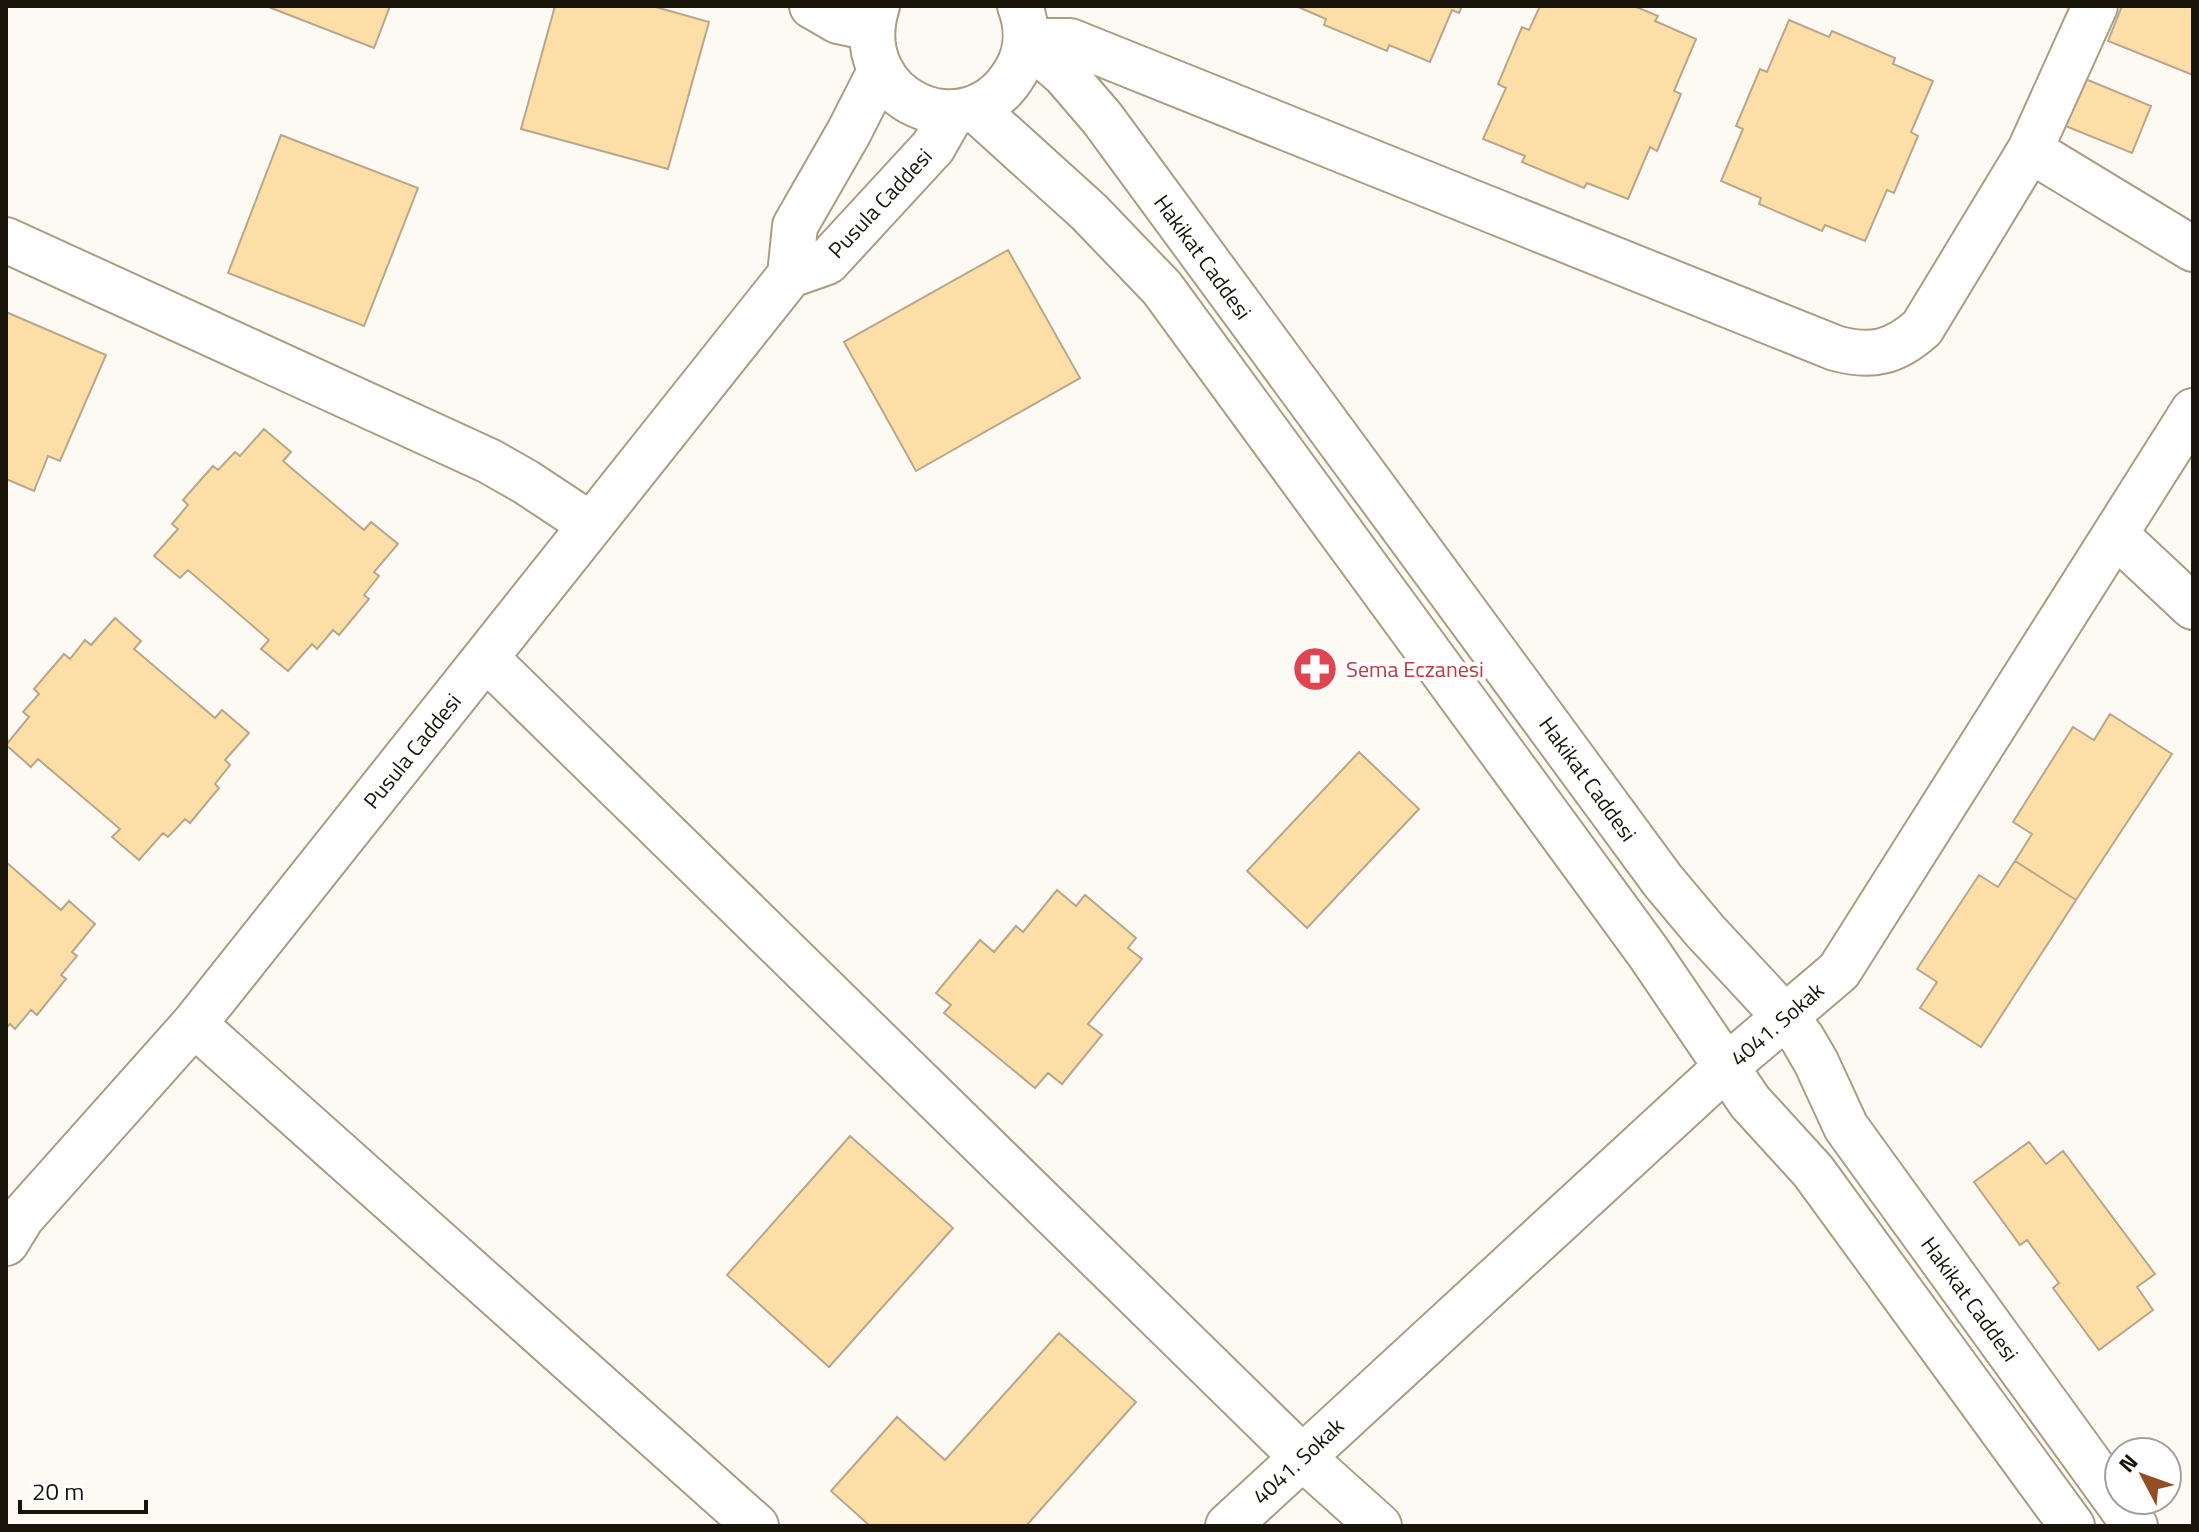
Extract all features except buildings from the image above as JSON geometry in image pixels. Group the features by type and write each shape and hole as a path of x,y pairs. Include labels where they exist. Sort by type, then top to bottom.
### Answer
{"street":[{"path":"812,6 838,21 874,17 873,51 880,71 893,89 911,103 931,110 964,110 995,97 1010,82 1021,63 1023,24 1835,348 1858,353 1882,352 1897,347 1922,328 2030,150 2095,6"},
{"name":"Hakikat Caddesi","path":"1023,24 1084,95 1663,881 1802,1038 1846,1127 2135,1526"},
{"name":"Pusula Caddesi","path":"790,275 795,226 880,71"},
{"path":"964,110 1089,212 1162,288 1648,952 1750,1102 1813,1171 2072,1526"},
{"name":"Pusula Caddesi","path":"11,1223 194,1024 790,275 827,262 964,110"},
{"path":"2030,150 2193,249"},
{"path":"6,240 489,461 591,525"},
{"name":"4041. Sokak","path":"1228,1526 1726,1067 1839,971 2193,411"},
{"path":"2116,535 2193,607"},
{"path":"486,658 1302,1457 1379,1526"},
{"path":"194,1024 756,1526"}],"place":[{"name":"Sema Eczanesi","path":"1315,669"}]}
